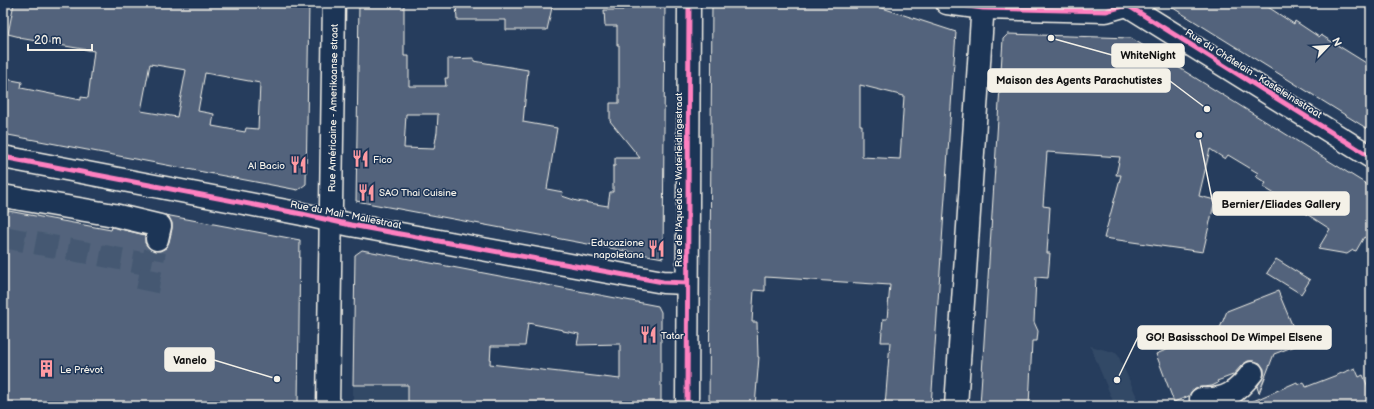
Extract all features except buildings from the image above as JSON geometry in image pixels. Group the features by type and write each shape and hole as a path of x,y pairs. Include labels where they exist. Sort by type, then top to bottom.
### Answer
{"street":[{"name":"Rue Américaine - Amerikaanse straat","path":"328,406 334,3"},
{"name":"Rue de l'Aqueduc - Waterleidingsstraat","path":"687,406 689,3"},
{"path":"947,3 1106,11 1127,4"},
{"name":"Rue du Châtelain - Kasteleinsstraat","path":"1127,4 1371,157"},
{"path":"956,406 983,5"},
{"name":"Rue du Mail - Maliestraat","path":"3,157 662,282 687,283"},
{"path":"3,196 114,215 160,226 157,239"},
{"path":"1201,399 1234,400 1235,391 1252,373"}],"shaded area":[{"path":"1090,346 1117,353 1141,406 1115,406"},
{"path":"353,385 442,386 659,406 353,406"}],"tunnel":[{"path":"3,237 152,265"},
{"path":"147,291 155,251"}],"cycle path":[{"path":"687,406 689,3"},
{"path":"947,3 983,8 1106,11 1127,5"},
{"path":"1127,5 1371,157"},
{"path":"3,157 302,214 351,225 663,282 687,283"}],"place":[{"name":"WhiteNight","path":"1051,38"},
{"name":"Maison des Agents Parachutistes","path":"1207,109"},
{"name":"Bernier/Eliades Gallery","path":"1199,135"},
{"name":"Fico","path":"360,159"},
{"name":"Al Bacio","path":"298,165"},
{"name":"SAO Thai Cuisine","path":"366,192"},
{"name":"Educazione napoletana","path":"657,248"},
{"name":"Tatar","path":"648,335"},
{"name":"Le Prévot","path":"47,369"},
{"name":"Vanelo","path":"277,379"},
{"name":"GO! Basisschool De Wimpel Elsene","path":"1117,380"}]}
